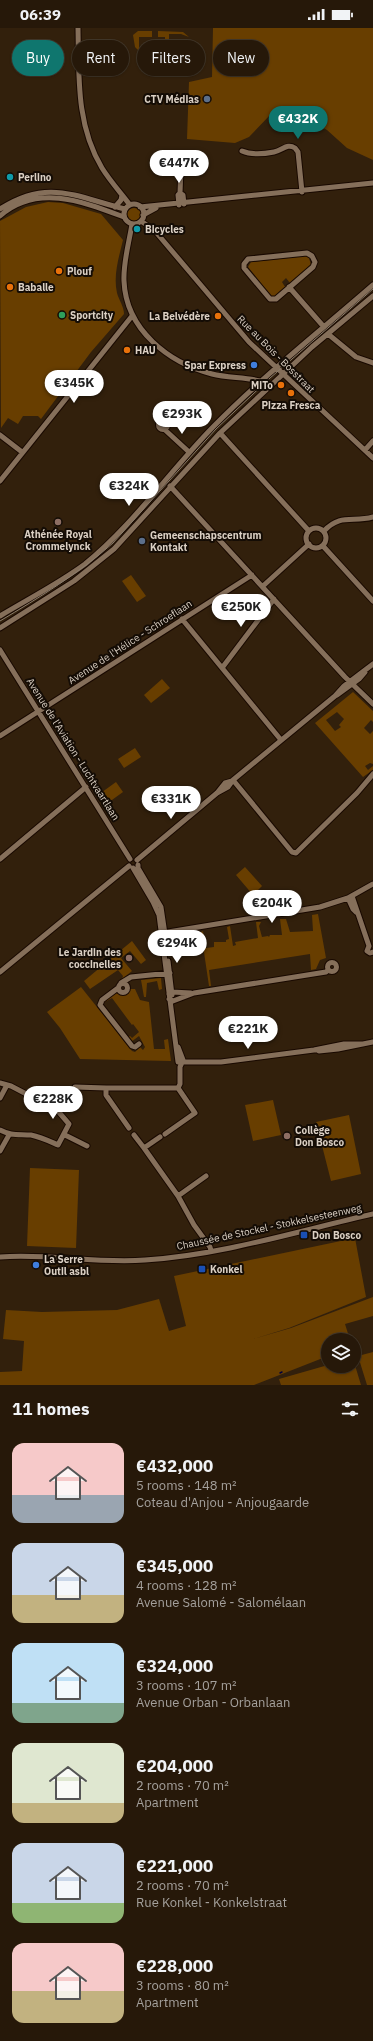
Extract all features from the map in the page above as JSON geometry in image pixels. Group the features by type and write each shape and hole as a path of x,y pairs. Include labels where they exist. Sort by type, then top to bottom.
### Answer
{"street":[{"path":"78,28 80,103 86,132 103,169 130,205"},
{"path":"242,151 248,154 275,152 288,146 295,148 298,152 302,192"},
{"path":"181,168 179,177 180,193 183,195 181,204"},
{"path":"181,204 152,209 143,215 141,221 132,224 127,222 124,217 125,209 130,205 140,207 181,204 373,185"},
{"path":"0,209 26,196 50,191 72,194 125,209"},
{"path":"115,206 121,200 122,195"},
{"path":"0,216 20,203 43,197 53,197 76,201 124,217"},
{"path":"140,207 143,215"},
{"name":"Rue au Bois - Bosstraat","path":"141,221 151,228 236,329 282,375 373,458"},
{"path":"132,224 124,280 126,298 132,316 146,335 172,358 188,366 212,374 260,381"},
{"path":"310,254 315,264 290,287 276,299 270,299 244,268 245,261 310,254"},
{"path":"0,616 59,582 94,555 116,534 189,452 260,381 373,285"},
{"path":"290,287 324,327"},
{"path":"0,628 94,567 114,549 170,486 220,433 257,397 373,296"},
{"path":"0,482 22,452 81,382 132,316"},
{"path":"328,334 356,357 373,363"},
{"path":"251,390 257,397"},
{"path":"164,429 189,452"},
{"path":"220,433 310,531"},
{"path":"0,435 22,452"},
{"path":"365,450 373,441"},
{"path":"170,486 351,683 373,704"},
{"path":"324,531 342,519 373,517"},
{"path":"316,528 324,531 326,540 323,546 316,548 309,544 306,539 310,531 316,528"},
{"path":"263,586 309,544"},
{"path":"323,546 373,601"},
{"name":"Avenue de l'Hélice - Schroeflaan","path":"0,736 252,575"},
{"path":"222,668 274,599"},
{"path":"182,619 281,740"},
{"name":"Avenue de l'Aviation - Luchtvaartlaan","path":"0,650 130,859 128,863 134,865"},
{"path":"0,972 134,865 217,793 228,787 233,780 373,664"},
{"path":"233,780 292,852 296,853 357,793 373,774"},
{"path":"0,859 86,787"},
{"path":"134,865 138,868 161,907 171,996 182,1063 179,1071 180,1084 178,1088"},
{"path":"163,933 302,911 350,897 373,884"},
{"path":"350,897 353,910 356,912 371,946 367,948 368,952 373,952"},
{"path":"171,996 326,972 328,970"},
{"path":"139,1044 135,1047 132,1046 100,1005 102,1000 120,986 127,978 168,973"},
{"path":"120,986 120,991 124,992 135,978"},
{"path":"171,996 194,993"},
{"path":"182,1063 221,1062 314,1050 331,1050 373,1042"},
{"path":"0,1083 56,1110 69,1124 65,1135 58,1145 44,1138 31,1135 9,1135 0,1130"},
{"path":"0,1098 6,1085"},
{"path":"75,1087 178,1088"},
{"path":"106,1088 106,1096 129,1128"},
{"path":"144,1148 195,1113 178,1088"},
{"path":"0,1151 9,1135"},
{"path":"65,1135 87,1146"},
{"path":"134,1135 178,1196 194,1225 210,1247 211,1251"},
{"path":"178,1196 206,1176"},
{"name":"Chaussée de Stockel - Stokkelsesteenweg","path":"0,1256 20,1255 143,1260 177,1257 211,1251 373,1214"}],"shaded area":[{"path":"213,28 373,28 373,160 347,148 327,130 312,121 293,112 282,110 271,114 249,137 235,143 187,139 189,82 212,77"},
{"path":"138,31 152,31 152,37 139,37 139,40 137,40 137,49 135,47 133,35"},
{"path":"158,31 183,32 189,37 181,34 169,34 169,40 165,40 165,37 158,37"},
{"name":"Sportcity","path":"48,202 63,203 101,214 123,240 117,266 116,286 124,314 91,352 41,419 38,416 23,416 18,424 8,418 1,428 0,221 26,207"},
{"path":"134,208 139,210 141,215 139,220 134,222 129,220 127,215 129,210"},
{"path":"306,256 309,258 311,265 290,283 286,278 282,282 285,287 274,297 271,296 248,267 251,262"},
{"path":"131,575 146,596 137,602 122,581"},
{"path":"162,679 170,688 151,703 144,695"},
{"path":"353,692 373,711 373,722 371,720 364,728 370,734 373,731 373,764 370,763 365,766 368,770 373,766 373,770 363,777 315,723","holes":["337,712 344,719 339,725 341,727 335,731 326,720"]},
{"path":"135,748 141,757 124,768 118,759"},
{"path":"116,782 123,792 105,805 98,795"},
{"path":"245,867 262,886 253,895 236,875"},
{"path":"318,914 326,958 320,960 316,969 311,970 310,954 209,970 211,986 209,986 201,932 203,931 206,948 214,947 214,942 226,942 226,940 229,939 227,927 230,926 233,946 236,945 235,942 258,938 256,922 261,922 259,926 262,937 269,937 270,935 282,935 280,919 286,919 290,932 313,931 312,915"},
{"path":"132,941 146,960 141,964 130,951 121,958 132,971 122,979 123,976 118,970 90,989 84,981"},
{"path":"161,978 162,989 159,990 157,981 147,983 146,997 144,997 141,980"},
{"path":"81,987 132,1051 135,1052 140,1047 143,1050 145,1047 139,1036 131,1042 128,1037 130,1036 132,1038 139,1032 112,998 103,1003 115,993 125,995 130,989 135,989 140,1000 149,1002 154,1049 165,1049 164,1040 168,1039 171,1061 80,1059 60,1028 47,1012"},
{"path":"273,1100 281,1135 253,1141 245,1105"},
{"path":"349,1115 361,1174 331,1181 316,1122"},
{"path":"30,1168 79,1170 76,1248 27,1246"},
{"path":"355,1238 366,1297 289,1328 253,1339 291,1328 373,1297 373,1316 345,1324 348,1333 321,1333 321,1359 254,1385 0,1385 0,1372 22,1371 24,1341 3,1339 6,1310 42,1312 117,1310 159,1299 169,1331 186,1326 174,1276"},
{"path":"373,1352 373,1385 367,1385 361,1366 361,1355"},
{"path":"321,1367 321,1373 357,1373 361,1385 281,1385 279,1379"}],"tram line":[{"path":"0,621 72,575 113,543 216,429 270,378 373,289"}],"place":[{"name":"CTV Médias","path":"207,99"},
{"name":"Perlino","path":"10,177"},
{"name":"Bicycles","path":"137,229"},
{"name":"Plouf","path":"59,271"},
{"name":"Baballe","path":"10,287"},
{"name":"Sportcity","path":"62,315"},
{"name":"La Belvédère","path":"218,316"},
{"name":"HAU","path":"127,350"},
{"name":"Spar Express","path":"254,365"},
{"name":"MiTo","path":"281,385"},
{"name":"Pizza Fresca","path":"291,393"},
{"name":"Athénée Royal Crommelynck","path":"58,522"},
{"name":"Gemeenschapscentrum Kontakt","path":"142,541"},
{"name":"Le Jardin des coccinelles","path":"129,958"},
{"name":"Collège Don Bosco","path":"287,1136"},
{"name":"Don Bosco","path":"304,1235"},
{"name":"La Serre Outil asbl","path":"36,1265"},
{"name":"Konkel","path":"202,1269"}]}
